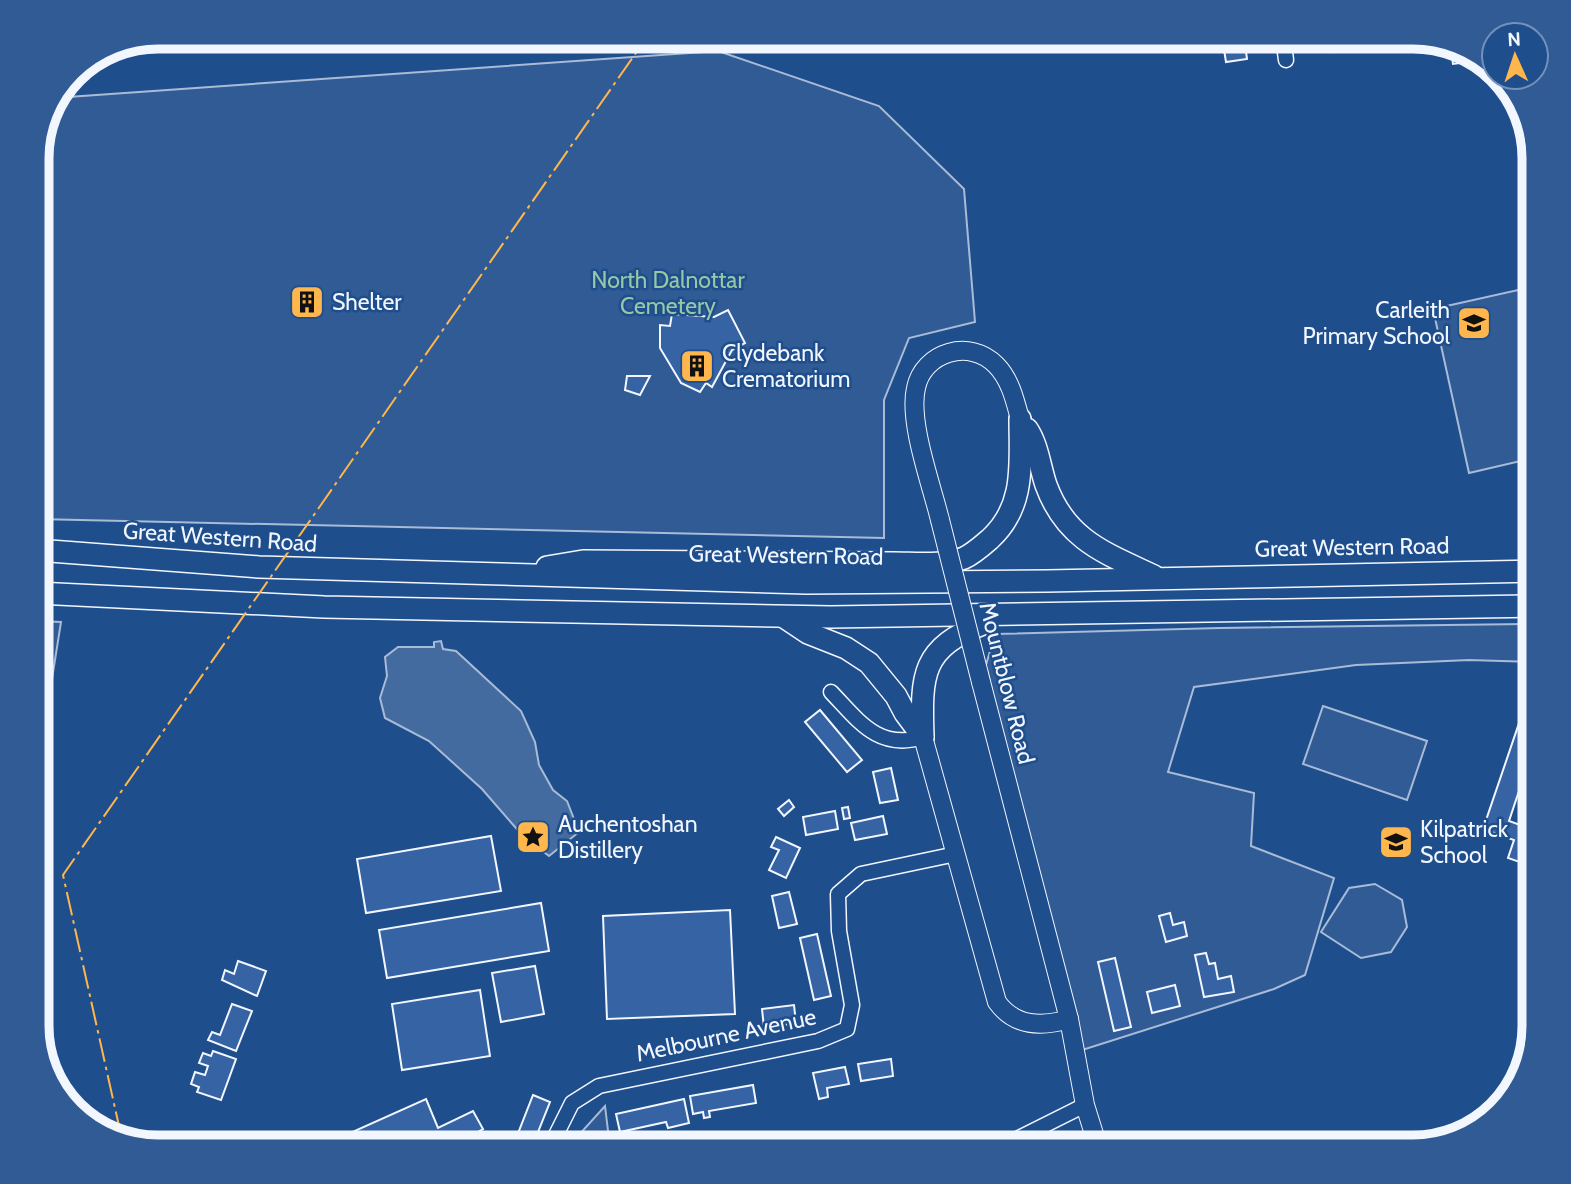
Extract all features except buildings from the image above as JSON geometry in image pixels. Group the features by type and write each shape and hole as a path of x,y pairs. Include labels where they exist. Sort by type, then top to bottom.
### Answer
{"main road":[{"path":"507,575 583,561 933,563 963,558 995,534 1015,503 1022,464 1020,419"},
{"path":"1020,419 1031,434 1052,501 1073,531 1093,546 1157,578"},
{"name":"Great Western Road","path":"49,551 259,567 806,583 1522,571"},
{"path":"49,594 324,607 784,617 1003,616 1522,606"},
{"path":"923,737 923,684 932,660 941,648 961,633 1003,616"},
{"path":"784,617 808,633 846,648 869,663 896,696 923,737"}],"street":[{"path":"1285,49 1286,60"},
{"name":"Mountblow Road","path":"1020,419 1007,380 996,364 970,352 955,351 937,358 926,367 916,385 914,412 1069,1019 1085,1105 1094,1135"},
{"path":"831,692 872,734 909,741 923,737 997,1002 1011,1016 1033,1026 1069,1019"},
{"name":"Melbourne Avenue","path":"556,1135 572,1103 600,1086 818,1041 847,1030 852,1005 839,931 838,894 861,874 956,854"},
{"path":"1025,1135 1085,1105"}],"green space":[{"name":"North Dalnottar Cemetery","path":"718,51 879,106 964,189 975,322 909,338 884,400 884,538 49,519 49,150 53,129 68,97"},
{"path":"1522,289 1522,461 1469,473 1433,309"},
{"path":"49,622 61,622 49,698"},
{"path":"1522,624 1522,662 1469,660 1356,665 1194,687 1168,772 1254,793 1251,846 1334,878 1305,975 1274,989 1076,1052 981,682 995,634"},
{"path":"1323,706 1427,741 1407,800 1303,764"},
{"path":"1375,884 1402,900 1407,927 1391,952 1361,958 1321,932 1349,888"},
{"path":"605,1106 609,1135 579,1135"}],"shaded area":[{"path":"441,641 443,649 456,651 521,711 535,742 539,765 553,790 567,801 579,832 549,856 522,835 482,789 429,741 385,718 380,698 387,676 385,657 398,647 434,647 434,642"}],"power":[{"path":"119,1127 63,875 639,49"}],"place":[{"name":"Shelter","path":"307,302"},
{"name":"Carleith Primary School","path":"1474,323"},
{"name":"Clydebank Crematorium","path":"697,366"},
{"name":"Auchentoshan Distillery","path":"533,837"},
{"name":"Kilpatrick School","path":"1396,842"}]}
